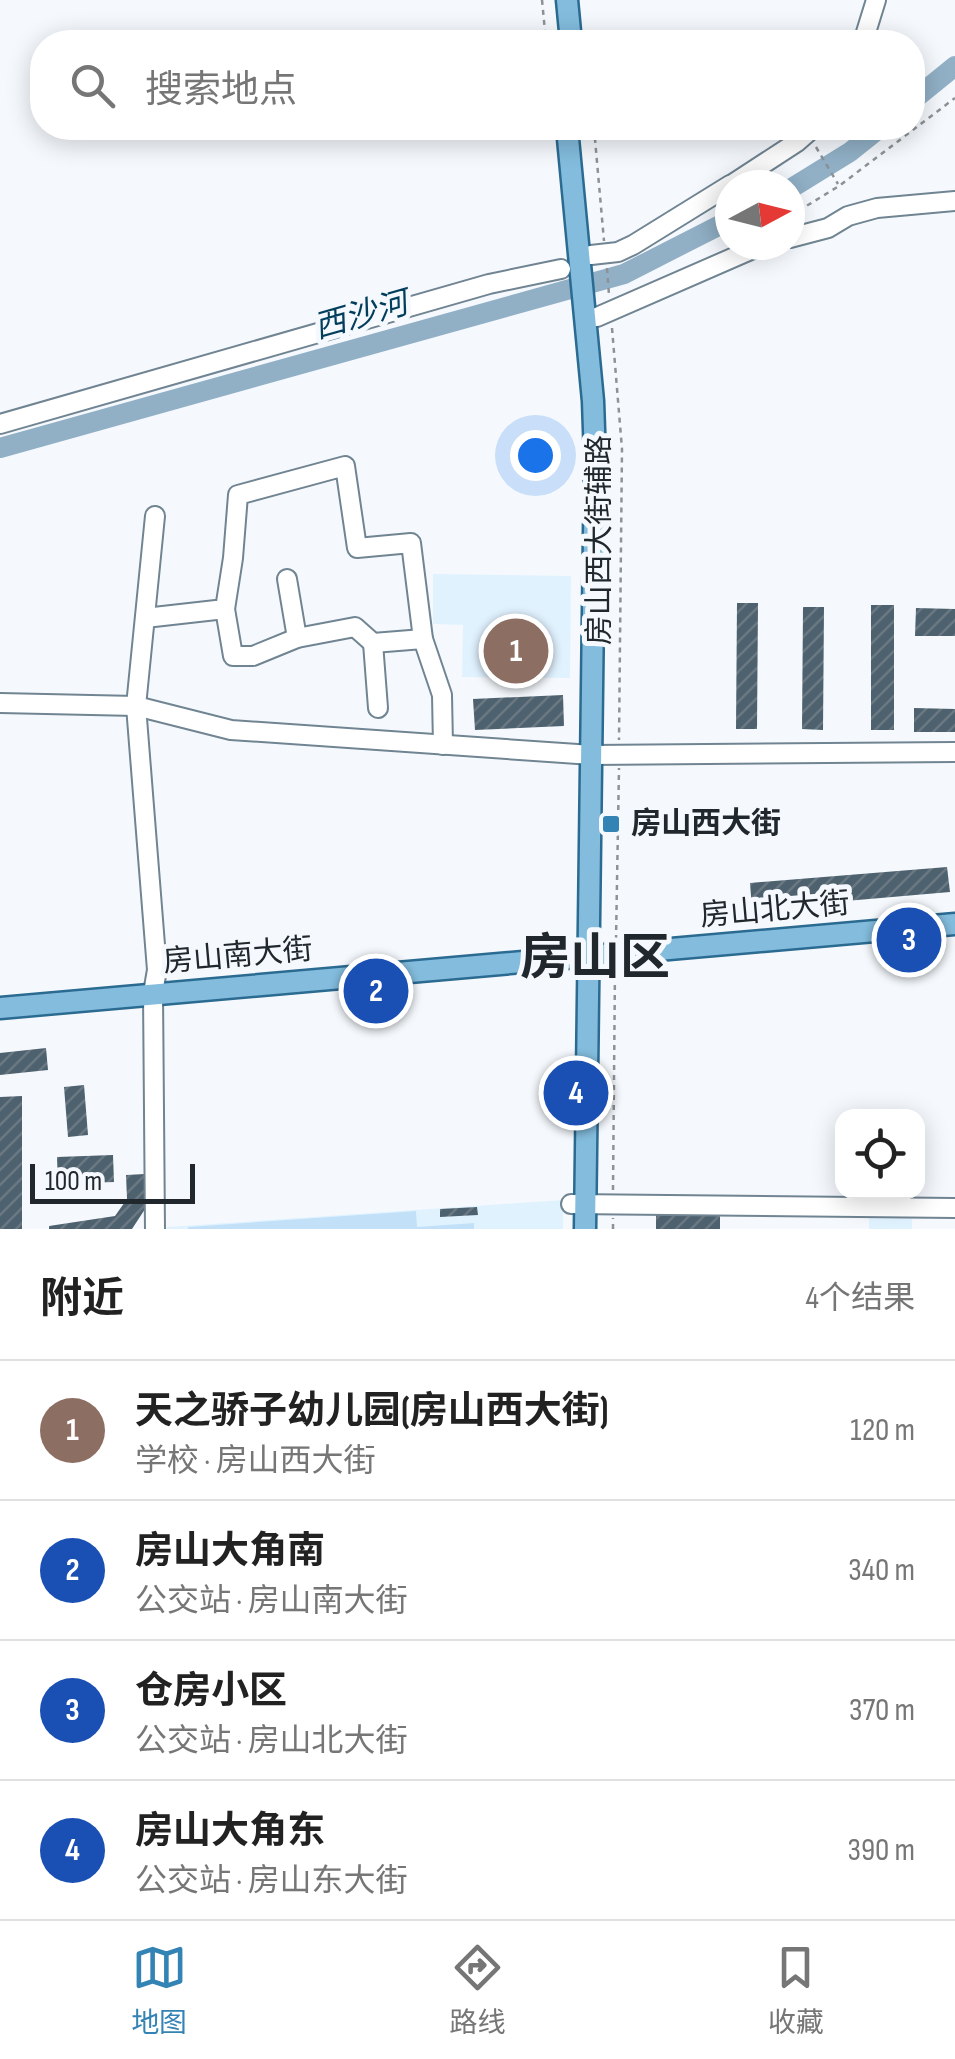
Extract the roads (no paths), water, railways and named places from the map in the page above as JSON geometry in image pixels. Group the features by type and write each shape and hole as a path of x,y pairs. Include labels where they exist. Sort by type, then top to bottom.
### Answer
{"main road":[{"path":"555,0 558,30"},
{"path":"567,0 570,30"},
{"path":"569,140 599,306 607,519 601,956 591,1204 585,1229"},
{"path":"580,140 589,262"},
{"name":"房山北大街","path":"601,956 955,924"},
{"name":"房山南大街","path":"0,1008 601,956"},
{"path":"591,1204 596,1229"}],"street":[{"path":"867,30 876,0"},
{"path":"753,170 799,140"},
{"path":"0,424 472,289 589,262 633,245 715,194"},
{"path":"805,234 877,208 955,202"},
{"path":"599,306 722,260"},
{"path":"378,708 373,643 355,627 298,638 253,656 233,656 224,609 238,494 345,466 356,548 411,543 423,639 442,695 443,745"},
{"path":"155,1229 153,993 158,970 136,706 156,516"},
{"path":"287,579 298,638"},
{"path":"145,618 224,609"},
{"path":"373,643 423,639"},
{"path":"0,703 136,706 231,730 604,755 955,752"},
{"path":"591,1204 955,1208"}],"waterway":[{"name":"西沙河","path":"925,90 955,66"},
{"name":"西沙河","path":"805,180 865,140"},
{"name":"西沙河","path":"0,448 624,274 715,228"}],"place":[{"name":"天之骄子幼儿园(房山西大街)","path":"516,651"},
{"name":"房山西大街","path":"611,824"},
{"name":"仓房小区","path":"909,940"},
{"name":"房山大角南","path":"376,991"},
{"name":"房山大角东","path":"576,1093"}],"district":[{"name":"房山区","path":"595,959"}]}
